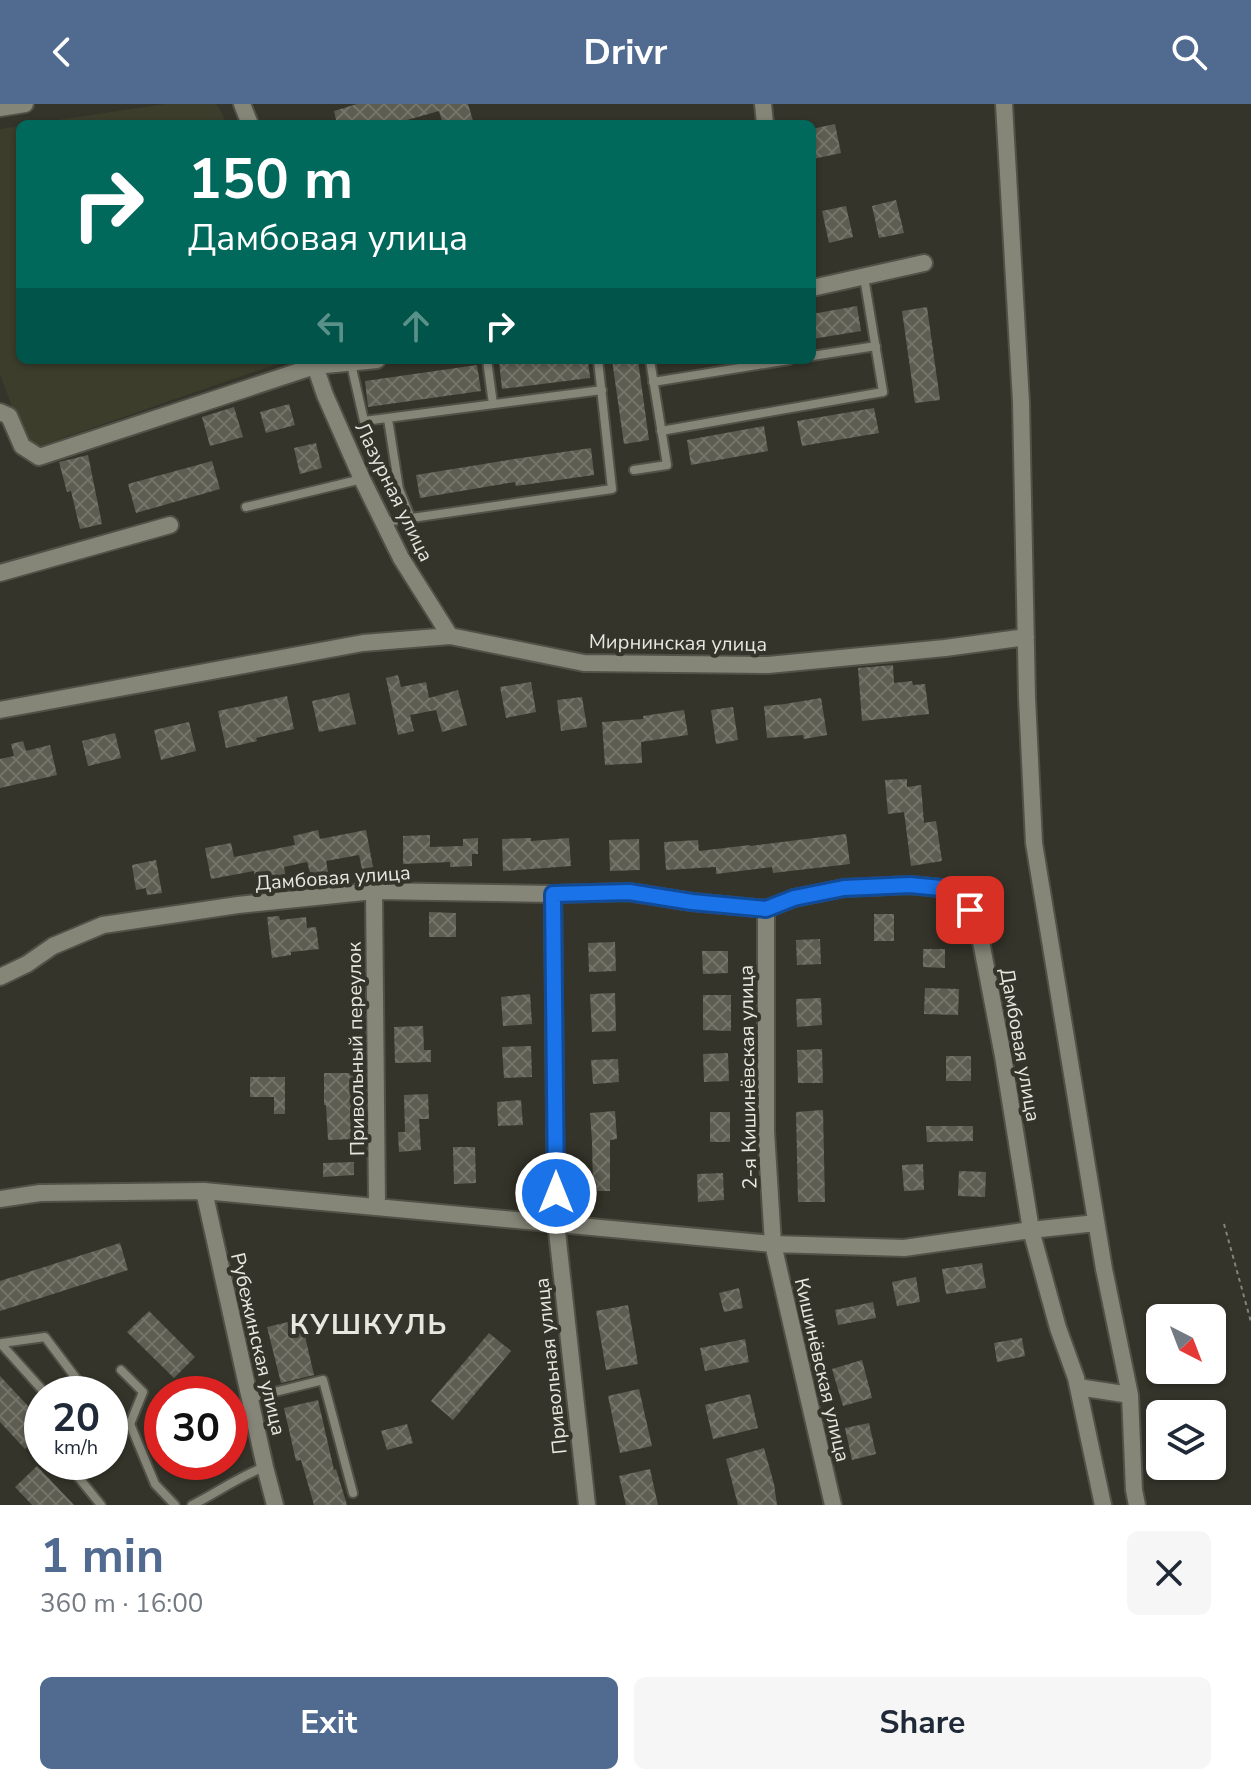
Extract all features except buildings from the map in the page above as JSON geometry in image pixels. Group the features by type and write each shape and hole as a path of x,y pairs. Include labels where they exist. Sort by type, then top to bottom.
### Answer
{"street":[{"path":"0,108 25,104"},
{"path":"1004,104 1021,402 1027,698 1034,843 1096,1223 1130,1395 1137,1505"},
{"path":"816,287 924,263"},
{"path":"0,412 9,416 22,446 39,457 311,364"},
{"name":"Лазурная улица","path":"314,364 362,479 401,558 450,636"},
{"path":"0,573 170,525"},
{"name":"Мирнинская улица","path":"0,710 363,643 450,636 584,663 768,665 1026,637"},
{"name":"Дамбовая улица","path":"0,977 27,964 53,946 103,925 238,905 374,891 629,892 766,909 794,898 844,888 910,885 951,889 970,910 979,931 1031,1230 1078,1387 1103,1505"},
{"name":"Привольный переулок","path":"374,891 377,1206"},
{"name":"Привольная улица","path":"553,894 556,1222 587,1505"},
{"name":"2-я Кишинёвская улица","path":"766,909 766,1131 773,1244"},
{"path":"0,1199 40,1193 204,1191 773,1244 904,1248 1096,1223"},
{"name":"Рубежинская улица","path":"204,1191 275,1505"},
{"name":"Кишинёвская улица","path":"773,1244 833,1505"},
{"path":"1078,1387 1130,1395"}],"lane":[{"path":"661,431 883,392 864,277"},
{"path":"816,355 876,346"},
{"path":"351,364 364,421 602,390"},
{"path":"488,364 493,404"},
{"path":"384,522 612,489 599,364"},
{"path":"634,470 667,465 651,364"},
{"path":"653,382 764,364"},
{"path":"388,419 399,489 411,519"},
{"path":"246,507 362,479"},
{"path":"1,1344 45,1337 74,1376"},
{"path":"1,1344 30,1376"},
{"path":"121,1370 143,1392 130,1424 155,1484 175,1505"},
{"path":"250,1398 323,1380 353,1493"},
{"path":"192,1505 243,1475 265,1467"},
{"path":"81,1480 101,1505"}],"path":[{"path":"1224,1224 1251,1322"}],"shaded area":[{"path":"165,104 216,104 225,120 58,120"},
{"path":"16,127 16,364 276,364 28,450 0,374 0,129"}],"district":[{"name":"КУШКУЛЬ","path":"369,1325"}],"route":[{"path":"556,1193 553,894 629,892 766,909 794,898 844,888 910,885 951,889 970,910"}]}
